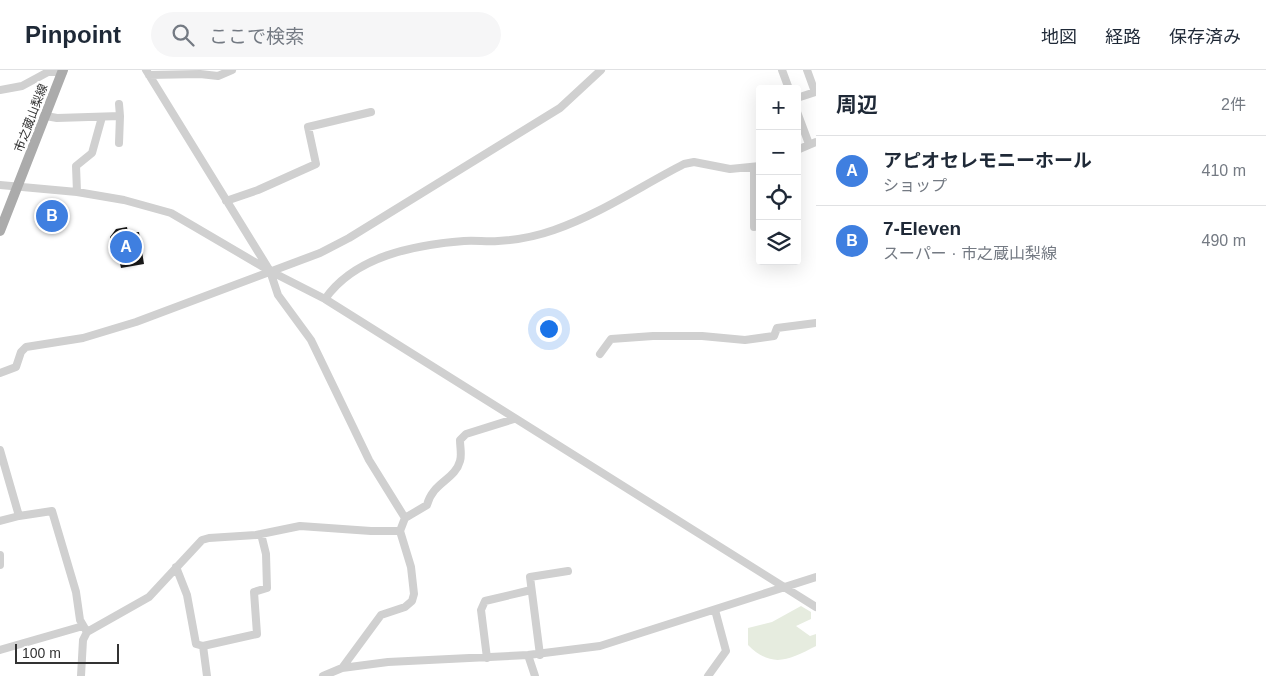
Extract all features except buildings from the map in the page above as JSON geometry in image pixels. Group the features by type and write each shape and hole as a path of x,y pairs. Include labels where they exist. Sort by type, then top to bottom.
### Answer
{"main road":[{"name":"市之蔵山梨線","path":"0,230 63,71"}],"street":[{"path":"147,72 218,76 232,70"},
{"path":"0,373 16,368 21,352 26,347 83,338 136,322 320,253 349,238 560,108 601,70"},
{"path":"782,70 788,85"},
{"path":"801,97 815,92 807,70"},
{"path":"0,90 22,86 48,72 63,71"},
{"path":"147,72 270,271 278,295 311,340 369,460 405,518"},
{"path":"119,104 119,144"},
{"path":"226,201 258,190 316,164 308,128 371,112"},
{"path":"46,116 57,118 120,116"},
{"path":"77,192 76,166 92,152 102,117"},
{"path":"801,120 812,143"},
{"path":"325,299 342,279 378,258 408,250 465,241 497,242 555,230 622,199 684,164 700,163 730,169 756,166"},
{"path":"754,227 757,175"},
{"path":"0,185 18,185 77,192 124,200 171,214 270,271 325,299 816,607"},
{"path":"600,354 611,339 653,336 702,336 745,340 774,336 777,328 816,323"},
{"path":"342,668 381,615 405,607 412,602 414,594 411,567 400,531 405,518 427,505 430,494 454,473 460,461 460,440 466,434 514,419"},
{"path":"0,450 19,516"},
{"path":"0,521 52,511 85,629 81,676"},
{"path":"0,650 85,629 149,597 202,540 261,534 300,526 400,531"},
{"path":"176,567 187,595 196,644 204,646 258,634 254,592 267,588 266,554 261,534"},
{"path":"0,555 0,565"},
{"path":"540,654 530,577 568,572"},
{"path":"323,676 342,668 388,662 528,655 600,646 816,577"},
{"path":"488,658 481,610 485,601 531,590"},
{"path":"708,676 726,651 715,610"},
{"path":"204,646 207,676"},
{"path":"528,655 535,676"}],"shaded area":[{"path":"801,606 811,612 811,619 796,626 810,636 816,634 816,646 789,658 773,660 757,653 748,645 748,628 772,622"}],"place":[{"name":"7-Eleven","path":"52,216"},
{"name":"アピオセレモニーホール","path":"126,247"}]}
